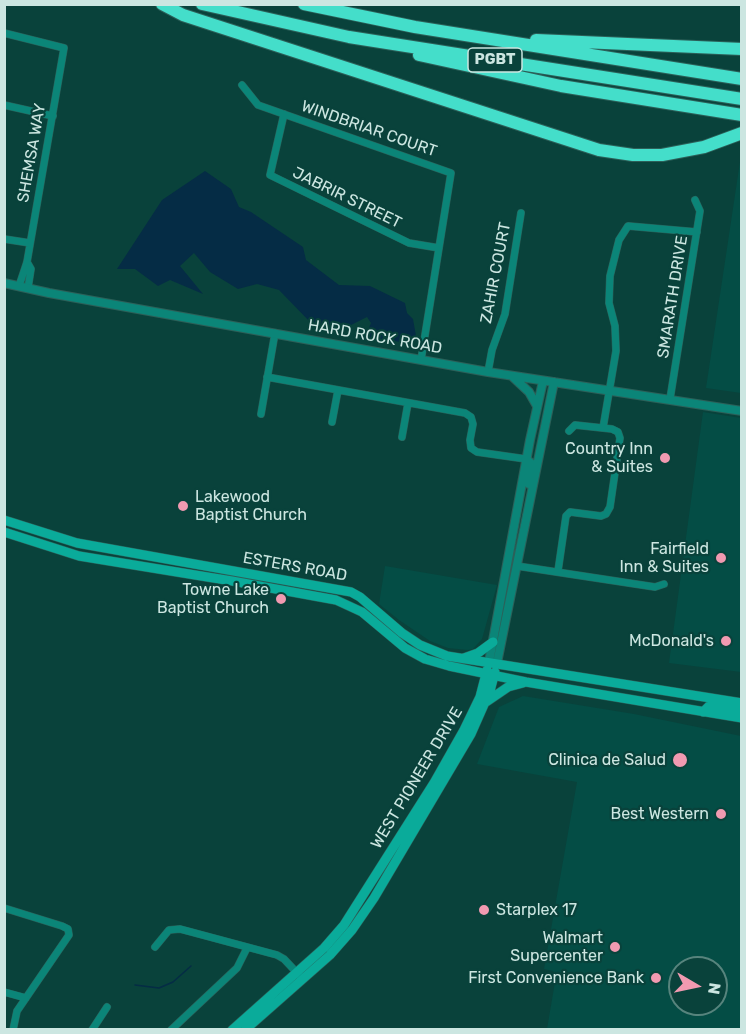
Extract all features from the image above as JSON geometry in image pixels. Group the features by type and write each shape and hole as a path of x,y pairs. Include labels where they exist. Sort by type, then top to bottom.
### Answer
{"highway":[{"path":"162,4 183,15 599,150 633,155 662,155 690,151 741,133"},
{"name":"PGBT","path":"202,4 318,31 380,42 741,99"},
{"name":"PGBT","path":"304,4 381,21 741,79"},
{"path":"497,40 557,40 741,49"},
{"path":"380,42 436,60 608,93 741,115"}],"main road":[{"name":"ESTERS ROAD","path":"4,520 77,543 217,573 312,590 351,592 402,633 433,651 463,658 741,703"},
{"name":"ESTERS ROAD","path":"4,532 80,556 217,573"},
{"name":"ESTERS ROAD","path":"312,590 362,612 405,648 425,659 526,682 741,718"},
{"path":"463,658 493,642"},
{"name":"WEST PIONEER DRIVE","path":"232,1029 300,975 330,955 352,930 374,898 471,734 493,663"},
{"path":"464,669 475,680 483,699 508,687 526,682"},
{"path":"617,697 619,683"},
{"path":"617,697 628,691 646,692 658,689"},
{"path":"703,712 705,697"},
{"path":"703,712 709,706 741,709"},
{"name":"WEST PIONEER DRIVE","path":"245,1029 300,975"}],"street":[{"name":"SHEMSA WAY","path":"4,33 64,48 23,287"},
{"name":"WINDBRIAR COURT","path":"242,85 258,105 451,173 421,360"},
{"path":"4,105 52,116"},
{"name":"JABRIR STREET","path":"284,114 270,175 409,243 439,248"},
{"name":"SMARATH DRIVE","path":"670,399 700,211 695,200"},
{"name":"ZAHIR COURT","path":"488,372 492,350 506,314 521,213"},
{"path":"603,428 616,351 615,326 609,303 610,276 619,240 628,226 697,232"},
{"path":"4,239 30,243"},
{"name":"HARD ROCK ROAD","path":"4,283 488,372 741,411"},
{"path":"261,414 275,333"},
{"path":"512,376 529,392 537,406"},
{"path":"267,377 465,413 471,417 473,424 471,448 477,452 526,459 531,463 525,507 527,517"},
{"name":"WEST PIONEER DRIVE","path":"493,663 493,642 526,459 543,381"},
{"name":"WEST PIONEER DRIVE","path":"493,663 512,591 554,382"},
{"path":"332,422 338,390"},
{"path":"402,437 408,403"},
{"path":"558,571 566,516 570,512 601,516 606,514 610,507 620,438 615,430 603,428 575,425 569,430"},
{"path":"510,550 512,552 510,582 512,591"},
{"path":"517,566 655,587 664,584"},
{"path":"4,908 62,926 68,929 69,935 26,998 14,1020 13,1029"},
{"path":"154,947 169,930 180,929 280,957 300,975"},
{"path":"171,1029 237,968 247,948"},
{"path":"4,992 26,998"},
{"path":"92,1029 107,1007"}],"shaded area":[{"path":"741,155 741,393 706,388"},
{"path":"205,171 231,189 239,207 251,212 303,247 306,260 339,285 370,286 405,303 407,313 413,319 416,336 403,342 371,339 366,335 371,323 367,317 351,325 342,324 324,332 312,324 279,290 257,284 238,289 210,272 194,253 180,266 203,294 170,280 158,286 135,269 117,269 162,200"},
{"path":"703,412 741,418 741,672 669,663"},
{"path":"385,566 497,585 482,639 473,649 448,648 430,641 399,620 379,604"},
{"path":"523,696 634,714 741,736 741,1029 547,1029 556,976 553,971 544,969 577,782 477,764 499,707"}],"waterway":[{"path":"135,985 159,988 173,982 191,966"}],"place":[{"name":"Country Inn & Suites","path":"665,458"},
{"name":"Lakewood Baptist Church","path":"183,506"},
{"name":"Fairfield Inn & Suites","path":"721,558"},
{"name":"Towne Lake Baptist Church","path":"281,599"},
{"name":"McDonald's","path":"726,641"},
{"name":"Clinica de Salud","path":"680,760"},
{"name":"Best Western","path":"721,814"},
{"name":"Starplex 17","path":"484,910"},
{"name":"Walmart Supercenter","path":"615,947"},
{"name":"First Convenience Bank","path":"656,978"}]}
